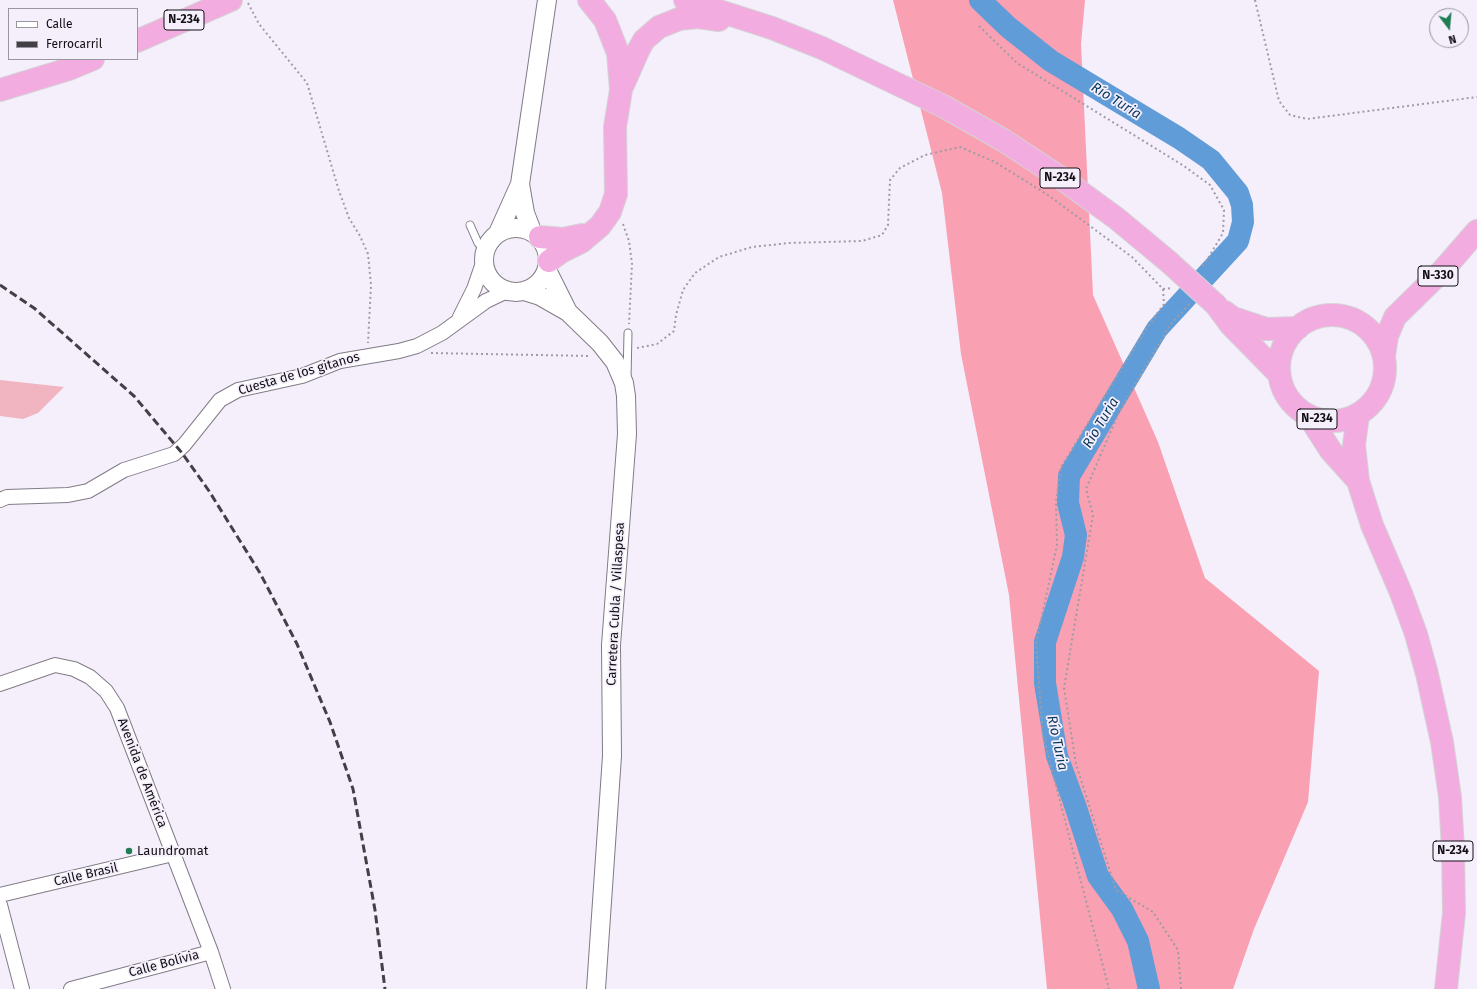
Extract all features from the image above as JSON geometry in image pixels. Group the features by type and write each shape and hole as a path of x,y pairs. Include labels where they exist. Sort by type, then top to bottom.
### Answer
{"highway":[{"name":"N-234","path":"138,41 230,0"},
{"path":"548,266 604,223 610,212 616,194 615,135 621,90 618,53 614,39 605,20 589,0"},
{"name":"N-234","path":"685,0 772,28 822,48 943,106 1003,140 1061,178 1116,218 1170,262 1216,305 1233,318 1266,329 1298,328"},
{"path":"715,0 772,28"},
{"path":"621,90 633,60 644,40 659,27 679,19 698,17 715,19 822,48"},
{"path":"0,90 69,69 91,60"},
{"name":"N-330","path":"1384,356 1387,336 1395,317 1443,270 1477,231"},
{"path":"536,234 563,239 591,233"},
{"name":"N-234","path":"1216,305 1230,324 1279,374"},
{"name":"N-234","path":"1326,316 1342,316 1356,321 1373,334 1384,356 1385,373 1379,392 1374,401 1358,414 1338,421 1328,421 1308,415 1299,410 1285,394 1279,374 1280,359 1285,344 1298,328 1316,318 1326,316"},
{"path":"1356,321 1395,317"},
{"name":"N-234","path":"1358,414 1354,445 1358,481 1372,525 1401,593 1416,634 1427,674 1442,742 1450,798 1453,848 1454,913 1446,989"},
{"name":"N-234","path":"1308,415 1331,451 1358,481"}],"street":[{"path":"498,233 520,184 546,0"},
{"path":"520,184 525,213 536,234 547,250 548,266 539,284 516,291 492,281 485,269 484,256 491,239 498,233 512,228 536,234"},
{"name":"Cuesta de los gitanos","path":"457,320 474,289 484,256"},
{"name":"Carretera Cubla / Villaspesa","path":"548,266 568,312"},
{"name":"Cuesta de los gitanos","path":"0,500 7,497 68,495 88,491 124,470 174,454 184,445 220,400 238,390 302,376 340,361 367,355 409,349 442,333 457,320 486,301 516,291"},
{"name":"Carretera Cubla / Villaspesa","path":"516,291 544,298 568,312 609,354 620,372 626,396 627,434 611,645 611,763 596,989"},
{"name":"Avenida de América","path":"0,684 55,665 74,669 90,676 106,691 117,708 211,952 223,989"},
{"name":"Calle Brasil","path":"0,895 173,854"},
{"path":"0,904 22,989"},
{"name":"Calle Bolívia","path":"71,989 211,952"}],"lane":[{"path":"470,225 484,256"},
{"path":"626,396 628,333"}],"path":[{"path":"246,0 259,24 307,83 339,191 349,218 360,236 368,254 371,286 367,355"},
{"path":"1255,0 1279,102 1290,116 1307,119 1477,97"},
{"path":"980,26 1017,63 1184,166 1210,185 1224,210 1223,233 1207,260 1200,268"},
{"path":"628,350 657,344 674,331 676,315 683,290 695,273 720,257 752,247 789,243 862,241 882,235 888,225 890,180 900,168 925,155 960,147 995,162 1048,195 1132,257 1163,289 1164,304 1146,329 1062,467 1056,502 1057,545 1036,644 1043,736 1109,989"},
{"path":"610,212 619,218 626,231 631,247 632,271 628,333"},
{"path":"1181,989 1178,950 1153,912 1116,890 1076,764 1064,688 1093,515 1086,489 1120,410 1170,325 1191,303"},
{"path":"409,349 423,353 599,356 609,354"}],"shaded area":[{"path":"893,0 1085,0 1081,44 1093,295 1158,442 1205,578 1319,671 1308,802 1254,929 1233,989 1047,989 1009,595 961,354 942,193"},
{"path":"0,380 64,387 38,413 23,419 0,416"}],"waterway":[{"name":"Río Turia","path":"980,0 1008,27 1051,61 1179,138 1211,160 1238,193 1242,205 1243,222 1238,241 1157,329 1069,476 1068,503 1076,535 1073,557 1045,642 1045,683 1057,756 1098,876 1122,909 1138,941 1149,989"}],"railway":[{"path":"0,285 34,308 134,396 182,453 209,491 260,573 297,644 330,722 353,789 375,910 385,989"}],"place":[{"name":"Laundromat","path":"129,851"}]}
